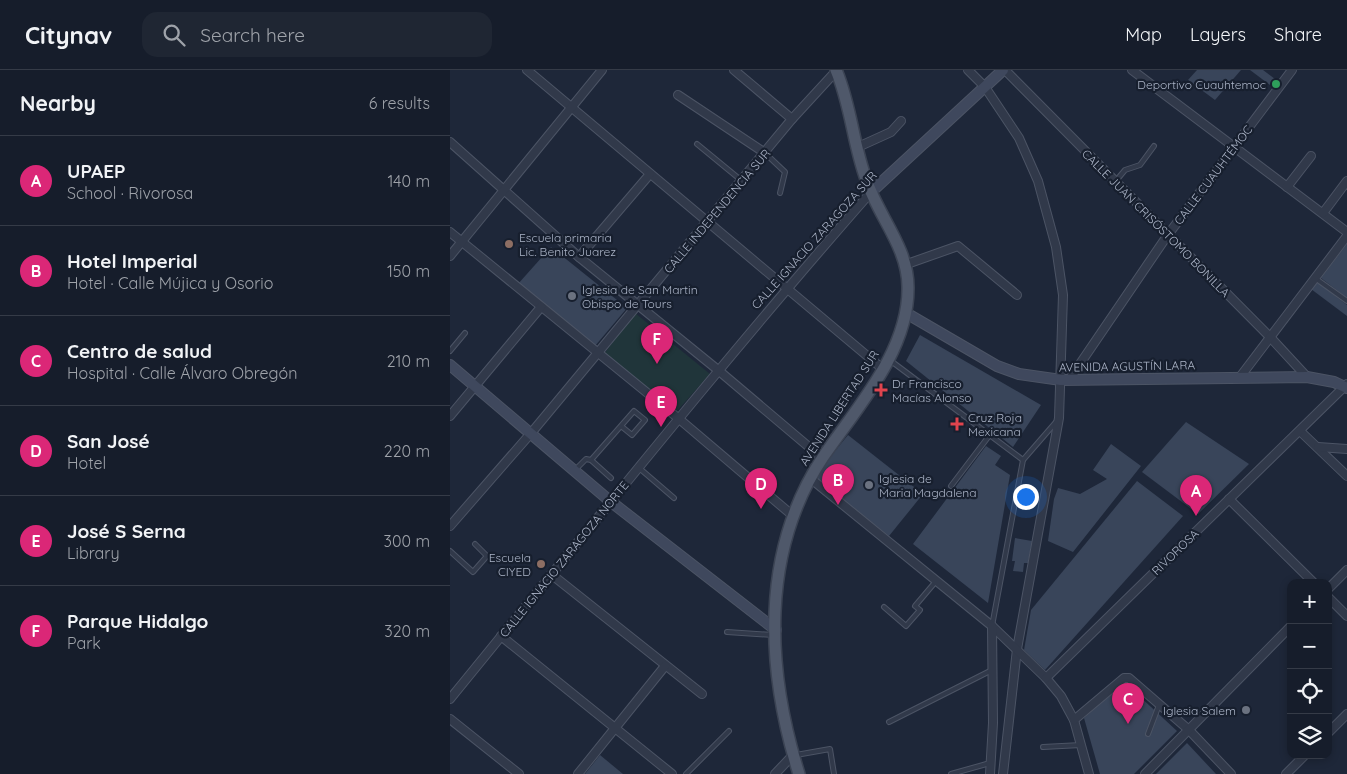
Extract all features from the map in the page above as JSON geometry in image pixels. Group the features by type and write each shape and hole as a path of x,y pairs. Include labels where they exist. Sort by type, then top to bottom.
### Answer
{"main road":[{"name":"AVENIDA LIBERTAD SUR","path":"799,774 780,698 776,632 776,582 783,544 792,515 810,478 884,370 906,313 908,288 907,264 871,192 837,70"},
{"name":"CALLE IGNACIO ZARAGOZA SUR","path":"871,192 1004,70"},
{"name":"AVENIDA AGUSTÍN LARA","path":"906,313 1008,371 1065,380 1307,377 1346,385"},
{"path":"450,364 532,432 610,501 776,632"}],"street":[{"path":"527,70 884,370"},
{"path":"450,256 570,106 602,70"},
{"path":"734,70 792,119"},
{"name":"CALLE INDEPENDENCIA SUR","path":"450,526 532,432 792,119 837,70"},
{"path":"968,70 985,87 1019,138 1038,180 1048,213 1063,295 1065,380 1017,649 1003,774"},
{"name":"CALLE JUAN CRISÓSTOMO BONILLA","path":"1004,70 1167,236 1270,337 1307,377"},
{"path":"1132,70 1288,187 1347,234 1240,377"},
{"name":"CALLE CUAUHTÉMOC","path":"1065,380 1167,236 1292,70"},
{"path":"678,95 765,153"},
{"path":"858,147 891,132 901,120"},
{"path":"450,142 579,257 718,370 822,458"},
{"path":"1288,187 1311,156"},
{"path":"579,257 650,174"},
{"path":"1322,213 1347,181"},
{"name":"CALLE IGNACIO ZARAGOZA SUR","path":"678,418 787,287 871,192"},
{"path":"450,232 678,418 792,515"},
{"path":"907,264 958,246 1017,295"},
{"path":"450,416 541,307"},
{"name":"RIVOROSA","path":"1046,678 1346,385"},
{"name":"CALLE IGNACIO ZARAGOZA NORTE","path":"450,700 678,418"},
{"path":"1300,431 1347,476"},
{"path":"1318,447 1347,449"},
{"path":"810,478 992,626 1046,678 1061,696 1074,720 1081,744 1086,773"},
{"path":"1229,499 1310,579"},
{"path":"1332,585 1347,570"},
{"path":"551,574 702,694"},
{"path":"1332,601 1347,616"},
{"path":"990,774 993,723 992,626"},
{"path":"1145,774 1287,630"},
{"path":"502,636 672,774"},
{"path":"578,774 665,666"},
{"path":"1074,720 1124,678 1134,680 1189,730 1231,774"},
{"path":"1332,728 1347,714"},
{"path":"450,719 519,774"},
{"path":"775,774 793,755"},
{"path":"1286,774 1301,759"}],"lane":[{"path":"697,144 742,181"},
{"path":"1115,182 1125,170 1140,165 1154,146"},
{"path":"765,153 785,172 780,193"},
{"path":"1314,278 1347,302"},
{"path":"450,351 465,333"},
{"path":"889,359 1022,460"},
{"path":"575,470 583,461 592,460 621,426 634,411 645,420 632,435 621,426"},
{"path":"992,626 1022,460 1059,418"},
{"path":"951,486 989,436"},
{"path":"592,460 611,478"},
{"path":"638,467 674,498"},
{"path":"450,551 472,572 488,556 475,544"},
{"path":"884,607 906,626 920,610 915,606 936,580"},
{"path":"727,632 776,632"},
{"path":"889,722 992,670"},
{"path":"1148,734 1160,703"},
{"path":"686,774 730,730"},
{"path":"1043,747 1081,744"},
{"path":"793,755 830,749 834,774"},
{"path":"950,774 990,763"}],"green space":[{"path":"635,313 710,374 676,412 604,354"}],"building":[{"name":"Deportivo Cuauhtemoc","path":"1197,70 1241,70 1215,100 1188,80"},
{"name":"Deportivo Cuauhtemoc","path":"1250,70 1263,70 1275,79 1270,85"},
{"path":"1347,244 1347,298 1321,278"},
{"name":"Iglesia de San Martin Obispo de Tours","path":"551,247 627,308 595,346 518,284"},
{"path":"1317,282 1347,305 1347,316 1311,289"},
{"path":"920,335 1041,405 1013,447 906,361"},
{"path":"1186,422 1249,464 1198,514 1142,472"},
{"name":"Iglesia de Maria Magdalena","path":"848,435 923,494 889,536 814,477"},
{"path":"1111,444 1141,466 1073,552 1048,541 1054,499 1058,488 1080,494 1107,479 1093,470"},
{"path":"986,446 1001,456 995,465 1010,475 988,603 913,544"},
{"path":"1137,481 1183,516 1045,670 1024,650 1031,610"},
{"path":"1015,538 1032,541 1028,563 1024,563 1023,572 1013,571 1015,561 1012,561"},
{"path":"1124,682 1177,731 1134,774 1100,774 1084,718"},
{"path":"1187,743 1216,774 1156,774"},
{"path":"600,755 623,774 585,774"}],"place":[{"name":"Deportivo Cuauhtemoc","path":"1276,84"},
{"name":"Escuela primaria Lic. Benito Juarez","path":"509,244"},
{"name":"Iglesia de San Martin Obispo de Tours","path":"572,296"},
{"name":"Parque Hidalgo","path":"657,364"},
{"name":"Dr Francisco Macías Alonso","path":"881,390"},
{"name":"Cruz Roja Mexicana","path":"957,424"},
{"name":"José S Serna","path":"661,427"},
{"name":"Iglesia de Maria Magdalena","path":"869,485"},
{"name":"Hotel Imperial","path":"838,505"},
{"name":"San José","path":"761,509"},
{"name":"UPAEP","path":"1196,516"},
{"name":"Escuela CIYED","path":"541,564"},
{"name":"Iglesia Salem","path":"1246,710"},
{"name":"Centro de salud","path":"1128,724"}]}
